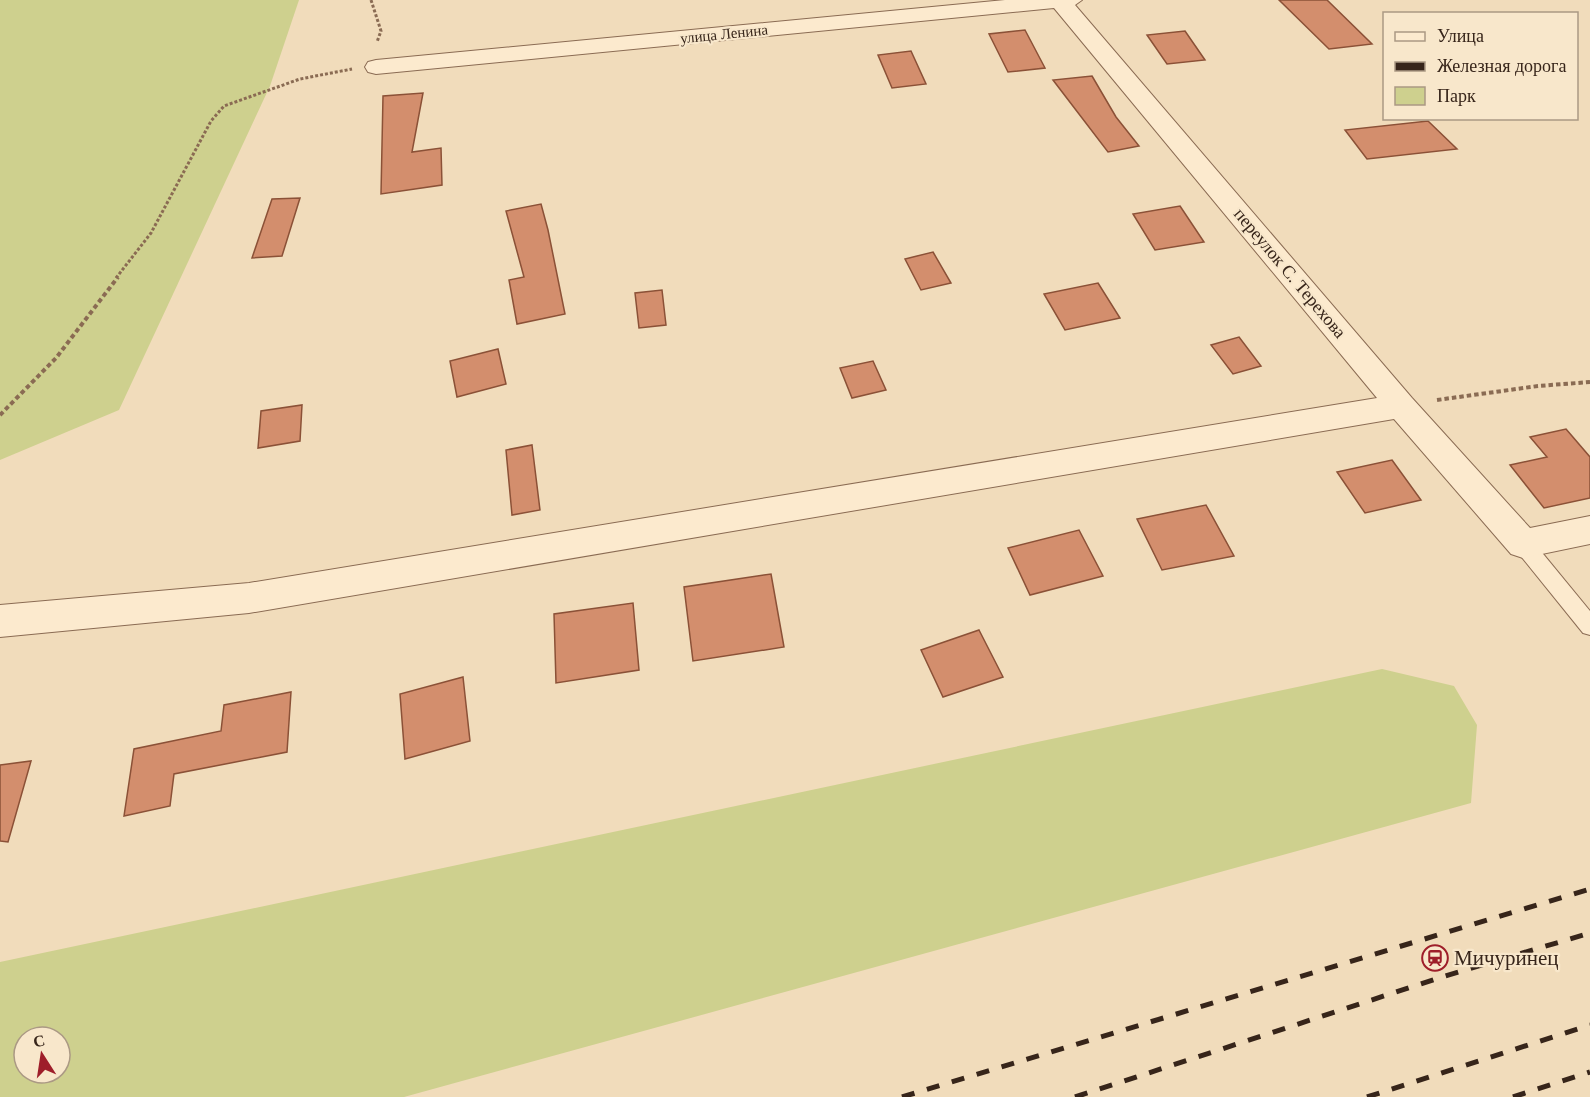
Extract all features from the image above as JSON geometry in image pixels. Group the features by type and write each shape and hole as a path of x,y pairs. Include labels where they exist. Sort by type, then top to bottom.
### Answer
{"street":[{"name":"улица Ленина","path":"376,67 1063,0"},
{"name":"переулок С. Терехова","path":"1063,0 1401,406 1523,544"},
{"path":"0,621 249,598 1401,406"},
{"path":"1523,544 1590,530"}],"lane":[{"path":"1523,544 1590,626"}],"path":[{"path":"0,415 56,358 151,233 211,121 224,106 300,79 340,70 376,67 371,54 381,31 371,0"},
{"path":"1401,406 1538,386 1590,382"}],"green space":[{"path":"0,0 299,0 270,86 119,410 0,460"},
{"path":"1382,669 1454,686 1477,725 1471,803 404,1097 0,1097 0,962"}],"building":[{"path":"1279,0 1327,0 1372,44 1329,49"},
{"path":"1025,30 1045,68 1008,72 989,34"},
{"path":"1185,31 1205,60 1167,64 1147,35"},
{"path":"911,51 926,84 892,88 878,55"},
{"path":"1092,76 1116,117 1139,146 1108,152 1053,80"},
{"path":"423,93 412,152 441,148 442,185 381,194 383,96"},
{"path":"1428,121 1457,149 1367,159 1345,130"},
{"path":"300,198 282,256 252,258 272,199"},
{"path":"541,204 565,314 517,324 509,280 524,277 506,211"},
{"path":"1180,206 1204,242 1155,250 1133,214"},
{"path":"933,252 951,283 921,290 905,259"},
{"path":"1098,283 1120,318 1065,330 1044,294"},
{"path":"662,290 666,325 639,328 635,293"},
{"path":"1239,337 1261,366 1233,374 1211,345"},
{"path":"498,349 506,384 457,397 450,361"},
{"path":"873,361 886,390 852,398 840,368"},
{"path":"302,405 300,441 258,448 261,411"},
{"path":"1566,429 1590,457 1590,498 1544,508 1510,465 1547,457 1530,437"},
{"path":"532,445 540,510 512,515 506,450"},
{"path":"1392,460 1421,500 1365,513 1337,472"},
{"path":"1206,505 1234,556 1162,570 1137,519"},
{"path":"1079,530 1103,576 1030,595 1008,548"},
{"path":"771,574 784,647 693,661 684,587"},
{"path":"633,603 639,670 556,683 554,614"},
{"path":"979,630 1003,677 943,697 921,650"},
{"path":"463,677 470,741 405,759 400,694"},
{"path":"291,692 287,752 174,774 170,806 124,816 134,749 221,731 224,705"},
{"path":"31,761 8,842 0,841 0,765"}],"railway":[{"path":"902,1097 1590,889"},
{"path":"1075,1097 1445,976 1590,933"},
{"path":"1367,1097 1590,1025"},
{"path":"1513,1097 1590,1072"}],"place":[{"name":"Мичуринец","path":"1435,958"}]}
